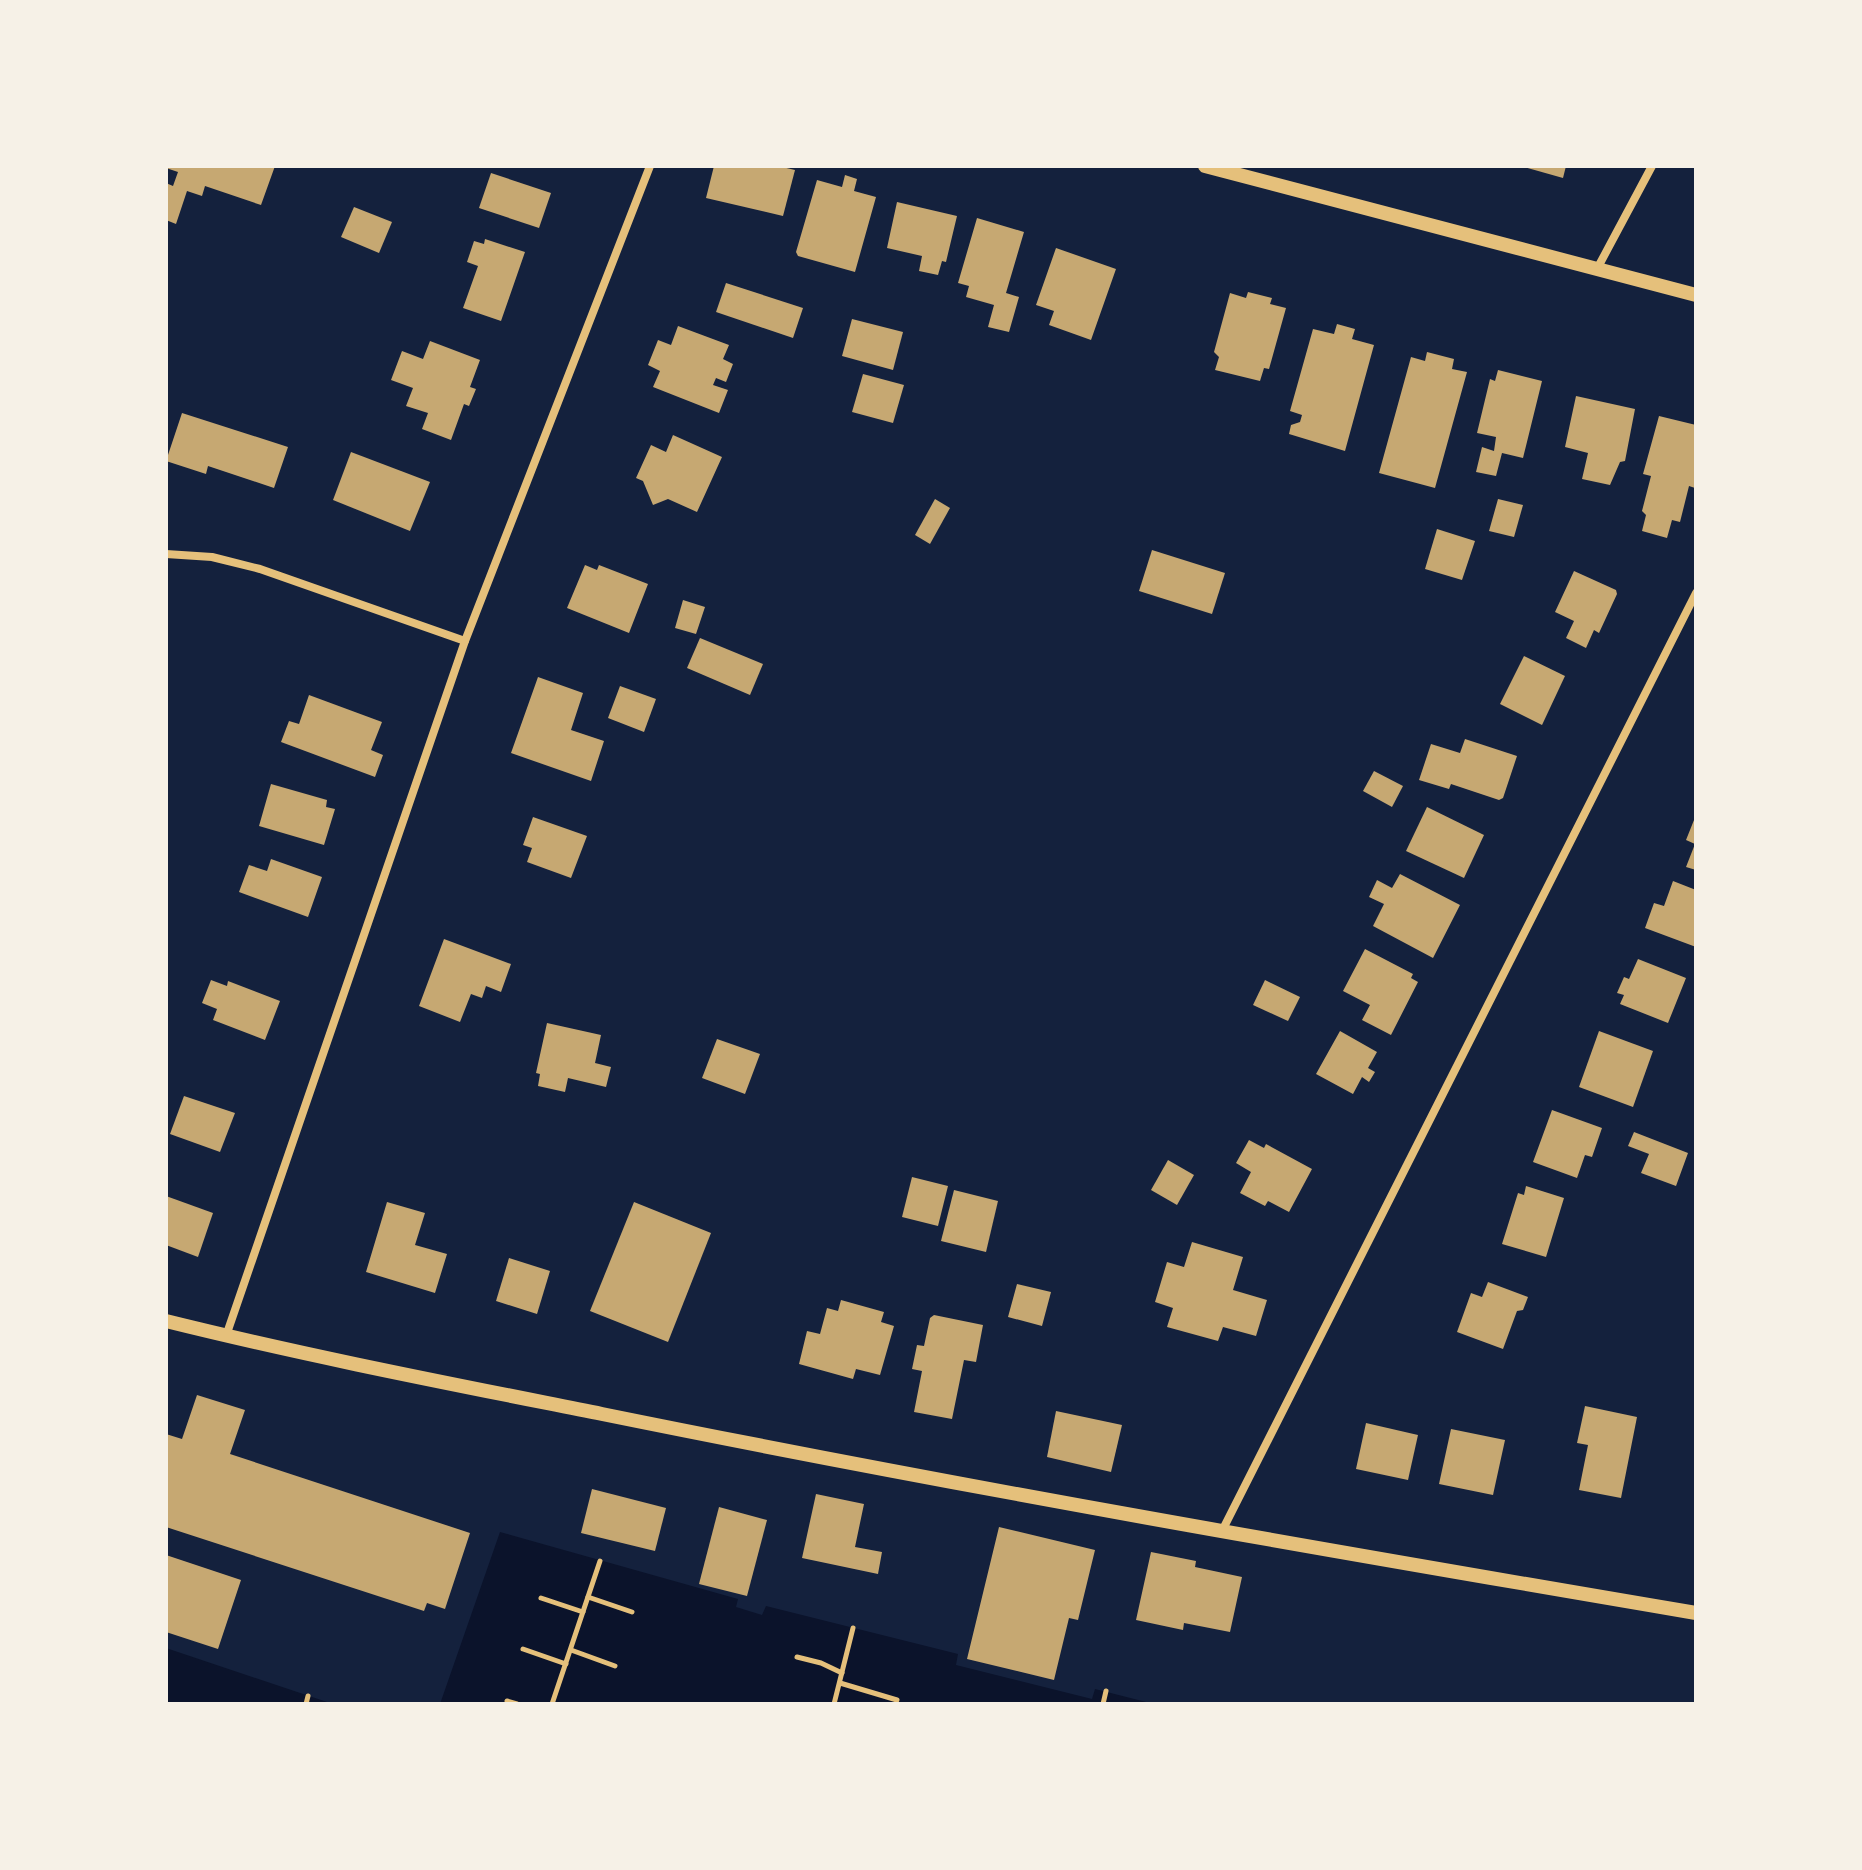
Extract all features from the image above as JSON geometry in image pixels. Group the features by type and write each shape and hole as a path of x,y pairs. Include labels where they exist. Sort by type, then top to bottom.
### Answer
{"street":[{"path":"226,1336 465,641 650,166"},
{"path":"1205,166 1696,295"},
{"path":"1597,269 1652,166"},
{"path":"166,554 212,557 260,569 465,641"},
{"path":"1222,1532 1696,593"},
{"path":"166,1321 707,1435 1222,1532 1696,1613"}],"path":[{"path":"552,1704 600,1561"},
{"path":"588,1597 632,1612"},
{"path":"541,1598 583,1612"},
{"path":"834,1704 853,1628"},
{"path":"523,1649 566,1664"},
{"path":"571,1650 615,1666"},
{"path":"797,1657 842,1673"},
{"path":"840,1683 897,1700"},
{"path":"1103,1704 1106,1691"},
{"path":"306,1704 308,1696"},
{"path":"507,1701 517,1704"}],"water":[{"path":"500,1532 738,1599 736,1607 762,1615 766,1606 958,1654 956,1665 1092,1699 1095,1689 1154,1704 440,1704"},
{"path":"166,1648 333,1704 166,1704"}],"building":[{"path":"166,166 275,166 261,205 205,186 202,196 187,191 176,224 166,220 166,183 173,186 178,172"},
{"path":"714,166 778,166 795,170 783,216 706,198"},
{"path":"1520,166 1566,166 1563,178"},
{"path":"491,173 551,193 539,228 479,208"},
{"path":"845,175 857,179 854,191 876,197 855,272 798,256 796,252 817,180 842,187"},
{"path":"897,202 957,216 946,262 942,261 938,275 919,271 922,256 887,248"},
{"path":"354,207 392,222 379,253 341,237"},
{"path":"977,218 1024,232 1006,293 1019,297 1009,332 988,327 994,305 966,297 969,286 958,283"},
{"path":"485,239 525,252 501,321 463,308 478,266 467,262 474,241 484,244"},
{"path":"1056,248 1116,269 1091,340 1049,325 1054,311 1036,305"},
{"path":"726,283 803,308 793,338 716,312"},
{"path":"1248,292 1272,298 1270,304 1286,308 1269,369 1264,368 1260,381 1215,370 1219,357 1214,352 1230,293 1246,298"},
{"path":"852,319 903,332 893,370 842,356"},
{"path":"1337,324 1355,329 1352,339 1374,345 1345,451 1289,434 1291,425 1300,422 1302,415 1290,411 1313,329 1334,334"},
{"path":"678,326 729,345 723,359 733,364 726,382 716,378 713,385 728,390 719,413 653,387 660,371 648,365 658,340 671,345"},
{"path":"430,341 480,360 470,387 476,389 469,406 464,404 451,440 422,429 428,413 406,406 413,388 391,380 402,351 423,359"},
{"path":"1427,352 1454,359 1452,369 1467,372 1435,488 1379,473 1411,357 1425,361"},
{"path":"1498,370 1542,381 1523,458 1502,453 1496,476 1476,472 1482,447 1494,451 1496,437 1477,433 1490,379 1495,381"},
{"path":"863,374 904,385 893,423 852,412"},
{"path":"1576,396 1635,409 1625,461 1620,462 1610,485 1582,479 1588,453 1565,447"},
{"path":"182,413 288,447 274,488 208,466 206,474 166,461"},
{"path":"1659,416 1696,425 1695,488 1689,486 1680,522 1672,520 1667,538 1642,531 1646,515 1642,511 1651,476 1643,474"},
{"path":"673,435 722,457 697,512 668,499 653,505 643,481 636,478 651,445 666,452"},
{"path":"351,452 430,482 410,531 333,500"},
{"path":"935,499 950,508 930,544 915,535"},
{"path":"1498,499 1523,505 1514,537 1489,531"},
{"path":"1437,529 1475,541 1462,580 1425,569"},
{"path":"1152,550 1225,573 1212,614 1139,591"},
{"path":"585,565 597,570 599,565 648,584 629,633 567,608"},
{"path":"1574,571 1616,590 1617,594 1599,633 1594,630 1586,648 1566,638 1574,621 1555,612"},
{"path":"683,600 705,607 696,634 675,628"},
{"path":"700,638 763,664 750,695 687,668"},
{"path":"1524,656 1565,676 1542,725 1500,704"},
{"path":"538,677 583,693 571,730 604,741 591,781 511,753"},
{"path":"620,686 656,699 644,732 608,718"},
{"path":"309,695 382,722 371,750 383,755 375,777 281,742 289,721 299,724"},
{"path":"1465,739 1517,756 1503,798 1499,800 1451,784 1449,789 1419,780 1431,744 1460,753"},
{"path":"1374,771 1403,786 1392,807 1363,791"},
{"path":"271,784 327,800 326,807 335,809 324,845 259,826"},
{"path":"1427,807 1484,835 1464,878 1406,851"},
{"path":"1696,815 1696,870 1686,867 1695,844 1686,840"},
{"path":"533,817 587,836 571,878 527,862 532,848 523,845"},
{"path":"271,859 322,877 308,917 239,892 249,865 267,871"},
{"path":"1400,874 1460,905 1433,958 1373,926 1384,904 1369,897 1377,880 1392,888"},
{"path":"1673,881 1696,890 1696,947 1645,928 1654,903 1664,906"},
{"path":"444,939 511,964 501,992 486,986 482,998 471,994 460,1022 419,1006"},
{"path":"1365,949 1413,974 1411,978 1418,982 1391,1035 1362,1020 1370,1005 1343,991"},
{"path":"1638,959 1686,978 1668,1023 1620,1004 1624,995 1617,993 1624,977 1629,979"},
{"path":"211,980 227,986 228,981 280,1001 265,1040 213,1020 217,1009 202,1003"},
{"path":"1265,980 1300,997 1288,1021 1253,1005"},
{"path":"547,1023 601,1035 595,1063 611,1067 606,1087 568,1078 565,1092 538,1086 540,1074 536,1073"},
{"path":"1340,1031 1377,1052 1368,1068 1375,1072 1369,1082 1362,1077 1353,1094 1316,1074"},
{"path":"1599,1031 1653,1051 1633,1107 1579,1087"},
{"path":"717,1039 760,1054 745,1094 702,1078"},
{"path":"184,1096 235,1113 220,1152 170,1134"},
{"path":"1552,1110 1602,1128 1592,1157 1585,1155 1577,1178 1533,1162"},
{"path":"1634,1132 1688,1153 1676,1186 1641,1173 1649,1154 1628,1146"},
{"path":"1249,1140 1264,1148 1266,1144 1312,1169 1289,1212 1268,1201 1265,1206 1240,1193 1251,1172 1236,1163"},
{"path":"1168,1160 1194,1175 1177,1205 1151,1190"},
{"path":"912,1177 948,1186 938,1226 902,1217"},
{"path":"1526,1186 1564,1198 1546,1257 1502,1244 1518,1193 1524,1195"},
{"path":"954,1190 998,1201 986,1252 941,1241"},
{"path":"166,1196 213,1213 198,1257 166,1245"},
{"path":"387,1202 425,1213 415,1245 447,1254 435,1293 366,1272"},
{"path":"634,1202 711,1233 668,1342 590,1311"},
{"path":"1192,1242 1243,1257 1233,1290 1267,1300 1256,1336 1223,1327 1218,1341 1167,1327 1173,1308 1155,1302 1167,1262 1184,1267"},
{"path":"509,1258 550,1271 537,1314 496,1301"},
{"path":"1488,1282 1528,1297 1523,1310 1517,1311 1503,1349 1457,1332 1471,1293 1482,1297"},
{"path":"1017,1284 1051,1292 1042,1326 1008,1317"},
{"path":"841,1300 884,1312 881,1322 894,1326 880,1375 856,1369 853,1379 799,1364 807,1331 820,1334 827,1308 838,1311"},
{"path":"934,1315 983,1325 976,1362 964,1360 952,1419 914,1412 922,1371 912,1369 917,1345 924,1346 930,1318"},
{"path":"197,1395 245,1410 230,1454 470,1533 445,1609 427,1603 424,1611 166,1527 166,1434 182,1439"},
{"path":"1585,1406 1637,1417 1621,1498 1579,1490 1588,1445 1577,1443"},
{"path":"1056,1411 1122,1425 1111,1472 1047,1457"},
{"path":"1366,1423 1418,1435 1408,1480 1356,1469"},
{"path":"1451,1429 1505,1440 1493,1495 1439,1484"},
{"path":"592,1489 666,1508 655,1551 581,1533"},
{"path":"816,1494 864,1504 855,1547 882,1552 878,1574 802,1558"},
{"path":"719,1507 767,1520 747,1596 699,1584"},
{"path":"999,1527 1095,1550 1078,1620 1069,1618 1054,1680 967,1659"},
{"path":"1151,1552 1196,1561 1195,1567 1242,1577 1230,1632 1184,1623 1183,1630 1136,1620"},
{"path":"166,1555 241,1580 218,1649 166,1632"}]}
